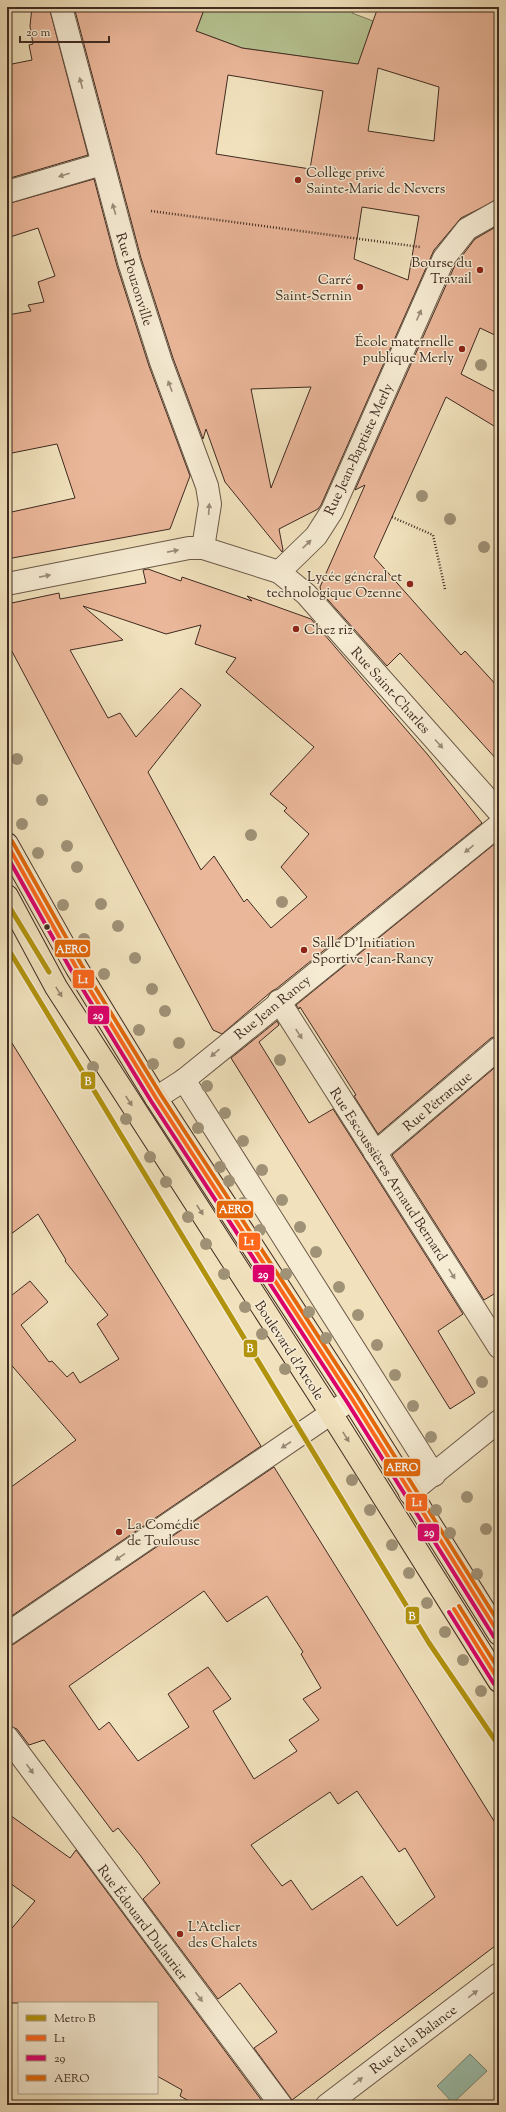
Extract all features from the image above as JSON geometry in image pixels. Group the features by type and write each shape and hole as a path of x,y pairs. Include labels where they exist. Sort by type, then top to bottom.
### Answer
{"main road":[{"name":"Boulevard d'Arcole","path":"7,844 76,967 156,1098 352,1399 499,1634"},
{"name":"Boulevard d'Arcole","path":"7,896 56,987 332,1414 499,1682"}],"street":[{"name":"Rue Pouzonville","path":"61,7 129,262 161,362 207,486 210,504 208,526 203,548"},
{"path":"7,192 102,164"},
{"name":"Rue Jean-Baptiste Merly","path":"279,572 316,536 332,511 444,258 467,229 499,211"},
{"path":"7,584 189,548 203,548 279,572"},
{"name":"Rue Saint-Charles","path":"279,572 306,594 499,812"},
{"name":"Rue Jean Rancy","path":"156,1098 184,1080 279,1001 499,825"},
{"name":"Rue Escoussières Arnaud Bernard","path":"279,1001 499,1347"},
{"name":"Rue Pétrarque","path":"375,1153 499,1048"},
{"path":"184,1080 434,1475"},
{"path":"7,1634 352,1399"},
{"path":"410,1493 499,1421"},
{"name":"Rue Édouard Dulaurier","path":"7,1737 280,2105"},
{"name":"Rue de la Balance","path":"327,2105 499,1974"}],"path":[{"path":"151,211 423,247"},
{"path":"392,517 433,535 445,588"}],"shaded area":[{"path":"205,7 347,7 353,9 352,13 373,21 368,35 379,39 427,47 414,79 378,67 242,48 196,31"},
{"path":"470,2054 487,2071 453,2103 437,2086"}],"building":[{"path":"32,7 49,7 88,155 7,179 7,65 32,60 29,45 33,44 30,26"},
{"path":"74,7 205,7 196,31 242,48 358,64 378,7 499,7 499,199 461,218 434,250 321,505 318,509 279,529 283,550 282,552 225,482 206,429 203,439 173,358 141,258","holes":["378,68 439,87 434,141 368,131","228,75 323,91 310,169 216,154","362,207 419,216 408,280 354,259","311,387 271,488 251,389"]},
{"path":"94,179 117,266 149,366 190,476 170,529 7,559 7,513 75,498 57,444 7,454 7,315 31,311 28,305 44,302 38,282 55,276 38,228 7,238 7,204"},
{"path":"499,225 499,337 480,328 461,374 499,394 499,429 446,397 374,557 461,655 465,651 499,688 499,762 400,653 387,666 321,592 320,587 365,485 355,490 455,265 475,239"},
{"path":"148,569 181,581 182,577 252,601 247,596 311,619 428,755 482,823 272,991 222,1034 213,1030 7,642 7,604 59,593 60,599 146,583 143,570","holes":["83,606 166,634 201,625 195,644 236,658 226,672 314,747 270,794 287,808 284,811 309,834 281,867 307,897 271,928 247,899 244,902 214,856 201,870 148,772 201,705 181,688 136,737 120,713 108,718 70,650 123,640"]},
{"path":"497,842 499,844 499,1036 491,1038 378,1134 354,1096 356,1095 300,1007 299,1009 296,1005"},
{"path":"277,1021 279,1025 259,1042 309,1123 333,1109 463,1314 438,1331 475,1393 450,1409 231,1058"},
{"path":"7,1035 261,1446 7,1619 7,1490 76,1440 7,1360 7,1299 30,1281 48,1302 21,1325 49,1362 52,1361 67,1377 73,1372 80,1383 119,1359 97,1324 108,1315 65,1261 66,1260 38,1214 7,1237"},
{"path":"499,1064 499,1291 484,1300 392,1155"},
{"path":"274,1467 499,1829 499,1943 292,2100 254,2048 277,2032 240,1983 218,1999 143,1899 160,1883 140,1855 118,1828 113,1832 44,1740 29,1745 17,1729 7,1725 7,1646 14,1644","holes":["204,1591 227,1622 267,1596 303,1652 301,1654 321,1688 303,1699 319,1720 289,1740 297,1751 254,1779 213,1711 231,1699 208,1667 168,1694 189,1727 138,1761 109,1722 99,1730 69,1686","357,1791 399,1852 405,1848 435,1897 397,1926 362,1876 312,1910 291,1880 282,1886 251,1845 330,1792 338,1804"]},
{"path":"7,1813 70,1858 76,1850 265,2105 196,2105 180,2096 182,2090 158,2077 158,2002 7,2003 7,1934 35,1901 7,1881"}],"metro line":[{"name":"B","path":"7,903 49,972"},
{"name":"B","path":"7,947 429,1643 499,1746"}],"transit line":[{"name":"AERO","path":"12,841 81,964 161,1095 357,1396 499,1623"},
{"name":"L1","path":"7,844 76,967 156,1098 352,1399 499,1634"},
{"name":"29","path":"7,856 71,970 151,1101 347,1402 494,1637"},
{"name":"AERO","path":"459,1606 499,1670"},
{"name":"L1","path":"454,1609 499,1681"},
{"name":"29","path":"449,1612 494,1684"}],"place":[{"name":"Collège privé Sainte-Marie de Nevers","path":"298,180"},
{"name":"Bourse du Travail","path":"480,270"},
{"name":"Carré Saint-Sernin","path":"360,287"},
{"name":"École maternelle publique Merly","path":"462,349"},
{"name":"Lycée général et technologique Ozenne","path":"410,584"},
{"name":"Chez riz","path":"296,629"},
{"name":"Salle D’Initiation Sportive Jean-Rancy","path":"304,950"},
{"name":"La Comédie de Toulouse","path":"119,1532"},
{"name":"L'Atelier des Chalets","path":"180,1934"}]}
